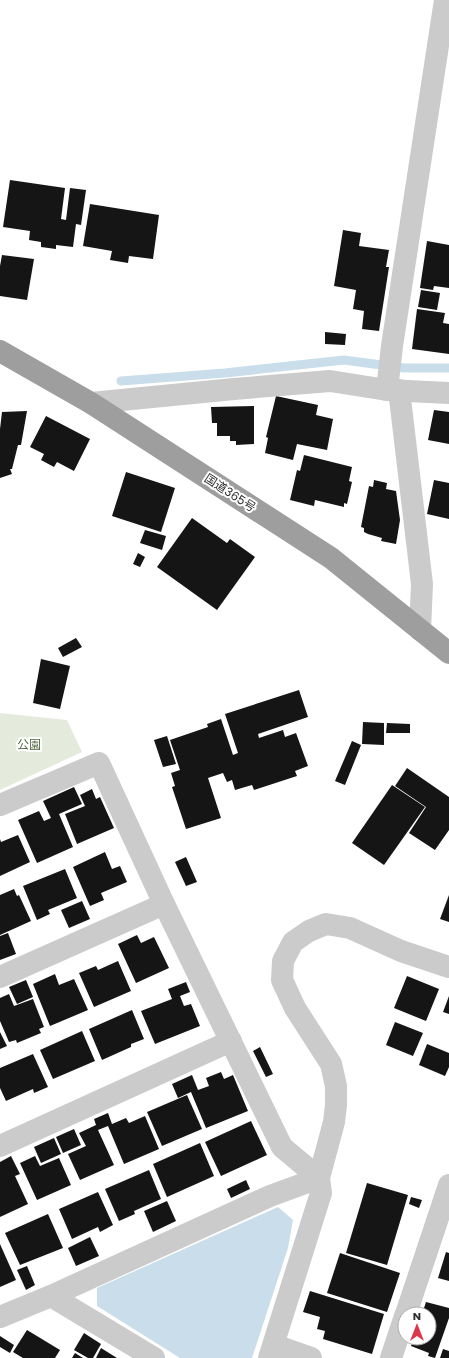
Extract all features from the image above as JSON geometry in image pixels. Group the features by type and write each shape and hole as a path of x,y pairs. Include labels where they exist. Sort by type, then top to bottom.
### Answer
{"highway":[{"name":"国道365号","path":"1,352 91,403 330,558 449,653"}],"street":[{"path":"420,630 422,584 391,388 392,346 445,0"},
{"path":"91,403 330,381 449,393"},
{"path":"0,806 99,763 164,904 282,1147 319,1178"},
{"path":"0,977 164,904"},
{"path":"311,1358 271,1351 321,1193 319,1178 334,1122 336,1086 330,1064 295,1008 282,980 283,961 293,942 309,931 326,924 350,928 401,951 449,967"},
{"path":"0,1146 231,1042"},
{"path":"0,1316 51,1296 270,1196 319,1178"},
{"path":"408,1306 449,1185"},
{"path":"51,1296 154,1358"},
{"path":"391,1358 397,1340"}],"green space":[{"name":"公園","path":"0,713 67,720 82,752 0,790"}],"water":[{"path":"278,1207 293,1220 288,1248 252,1358 180,1358 97,1306 97,1288"}],"building":[{"path":"10,180 65,188 61,219 66,220 70,188 86,190 81,225 76,224 73,247 56,245 56,249 41,247 41,242 29,240 30,231 3,227"},
{"path":"90,204 159,215 153,259 129,256 128,263 110,260 112,251 83,246"},
{"path":"343,230 361,233 359,246 389,250 386,267 389,267 379,331 362,329 364,311 353,309 356,290 334,286"},
{"path":"427,241 449,245 449,288 434,286 433,290 420,288"},
{"path":"2,255 34,259 27,300 0,296 0,266"},
{"path":"421,290 440,293 437,310 418,307"},
{"path":"417,309 445,313 443,323 449,324 449,354 412,349"},
{"path":"325,332 346,334 345,345 325,344"},
{"path":"276,396 318,405 316,415 333,419 327,450 297,444 293,460 265,453 268,438 266,437"},
{"path":"254,406 254,444 236,445 236,441 230,441 230,436 217,436 217,423 212,423 211,407"},
{"path":"434,410 449,412 449,444 428,440"},
{"path":"27,411 21,445 18,445 12,469 10,469 12,474 0,478 0,429 2,412"},
{"path":"46,416 90,439 74,471 57,462 54,467 41,460 44,454 30,447"},
{"path":"304,455 352,467 349,481 352,482 347,504 344,503 344,507 315,500 314,506 290,500 297,470 300,471"},
{"path":"126,472 175,488 161,532 112,516"},
{"path":"374,480 387,483 386,489 396,491 400,520 396,544 381,541 382,538 364,532 364,528 361,527 369,486 373,487"},
{"path":"434,480 449,483 449,519 427,514"},
{"path":"192,518 227,543 230,539 255,557 217,610 157,567"},
{"path":"145,530 166,536 162,550 140,543"},
{"path":"138,553 145,557 140,567 133,564"},
{"path":"76,638 82,647 63,657 58,648"},
{"path":"41,659 70,666 60,709 33,703"},
{"path":"299,690 308,717 258,734 259,738 283,730 285,737 296,733 308,766 295,771 297,776 254,790 252,785 235,790 232,780 227,782 223,773 208,778 221,818 186,829 172,787 175,786 171,773 180,770 170,740 208,727 207,724 221,719 233,755 238,753 225,714"},
{"path":"363,722 384,723 384,745 362,744"},
{"path":"387,723 410,724 410,733 386,733"},
{"path":"167,736 176,764 163,767 154,740"},
{"path":"352,741 361,745 345,785 335,781"},
{"path":"407,768 449,797 449,830 435,850 409,833 426,807 395,786"},
{"path":"392,785 425,807 384,865 352,843"},
{"path":"74,787 82,804 59,814 73,847 37,863 18,820 39,811 44,821 51,818 43,801"},
{"path":"92,789 96,799 100,797 114,828 77,844 65,814 85,806 80,795"},
{"path":"18,835 30,862 0,876 0,839 1,842"},
{"path":"105,852 112,869 120,866 127,882 101,893 104,900 90,906 73,867"},
{"path":"186,857 197,882 186,886 175,862"},
{"path":"65,869 77,898 48,910 50,914 37,920 23,886"},
{"path":"14,889 17,896 19,895 31,921 0,935 0,895"},
{"path":"449,895 449,922 440,919"},
{"path":"82,901 90,919 69,928 61,910"},
{"path":"8,933 16,954 0,960 0,936"},
{"path":"137,935 141,943 154,937 169,968 136,983 118,944"},
{"path":"118,961 131,991 94,1007 79,973 96,966 98,970"},
{"path":"55,974 59,985 74,979 88,1010 50,1026 33,984"},
{"path":"407,976 439,989 426,1021 394,1008"},
{"path":"26,980 33,997 17,1004 9,987"},
{"path":"186,982 190,992 180,996 184,1006 191,1004 200,1026 155,1044 141,1011 172,999 168,989"},
{"path":"9,994 14,1006 33,999 44,1027 39,1029 41,1033 17,1043 16,1040 9,1042 0,1021 0,998"},
{"path":"449,996 449,1014 443,1012"},
{"path":"132,1010 144,1039 131,1044 131,1047 102,1060 89,1029"},
{"path":"395,1022 423,1033 413,1056 386,1045"},
{"path":"82,1031 95,1061 53,1079 40,1050"},
{"path":"0,1032 7,1046 0,1049"},
{"path":"427,1044 449,1053 449,1067 445,1076 419,1065"},
{"path":"260,1047 273,1074 266,1077 253,1051"},
{"path":"33,1054 48,1087 34,1093 33,1089 6,1101 0,1088 0,1068"},
{"path":"221,1072 224,1079 233,1075 248,1111 206,1128 191,1092 178,1098 172,1084 192,1075 198,1090 209,1086 206,1078"},
{"path":"187,1095 202,1129 162,1146 147,1112"},
{"path":"108,1113 112,1124 126,1118 129,1123 145,1116 159,1149 124,1164 108,1126 98,1130 114,1165 80,1180 68,1154 86,1146 79,1133 96,1125 94,1119"},
{"path":"251,1121 267,1155 221,1176 205,1142"},
{"path":"74,1129 81,1145 63,1153 56,1137"},
{"path":"54,1138 61,1154 41,1163 34,1147"},
{"path":"200,1143 214,1176 167,1197 153,1164"},
{"path":"11,1156 20,1174 15,1176 28,1204 0,1217 0,1162"},
{"path":"35,1156 40,1166 59,1158 71,1185 37,1200 20,1163"},
{"path":"149,1170 161,1199 134,1211 135,1214 119,1221 105,1189"},
{"path":"246,1180 250,1189 231,1198 227,1189"},
{"path":"367,1183 408,1195 387,1265 346,1253"},
{"path":"98,1192 113,1225 100,1232 98,1227 72,1239 59,1209"},
{"path":"411,1197 422,1200 419,1208 409,1204"},
{"path":"167,1201 176,1221 153,1232 144,1211"},
{"path":"48,1214 63,1248 20,1265 5,1233"},
{"path":"90,1237 99,1256 76,1266 68,1248"},
{"path":"0,1244 16,1280 0,1287"},
{"path":"446,1252 449,1253 449,1281 438,1278"},
{"path":"340,1253 400,1273 387,1312 327,1293"},
{"path":"27,1266 35,1285 26,1290 17,1270"},
{"path":"310,1291 384,1314 372,1354 323,1339 325,1331 317,1329 320,1317 303,1312"},
{"path":"426,1302 449,1308 449,1318 435,1358 428,1356 429,1353 411,1346 437,1346 437,1306 425,1306"},
{"path":"27,1330 60,1350 55,1358 23,1358 13,1352"},
{"path":"84,1333 101,1344 93,1358 88,1358 74,1350"},
{"path":"0,1336 14,1345 10,1353 0,1347"},
{"path":"101,1348 117,1358 96,1358"},
{"path":"443,1349 449,1351 449,1358 440,1358"},
{"path":"75,1353 83,1358 72,1358"}],"waterway":[{"path":"121,381 225,373 344,360 404,368 449,368"}]}
